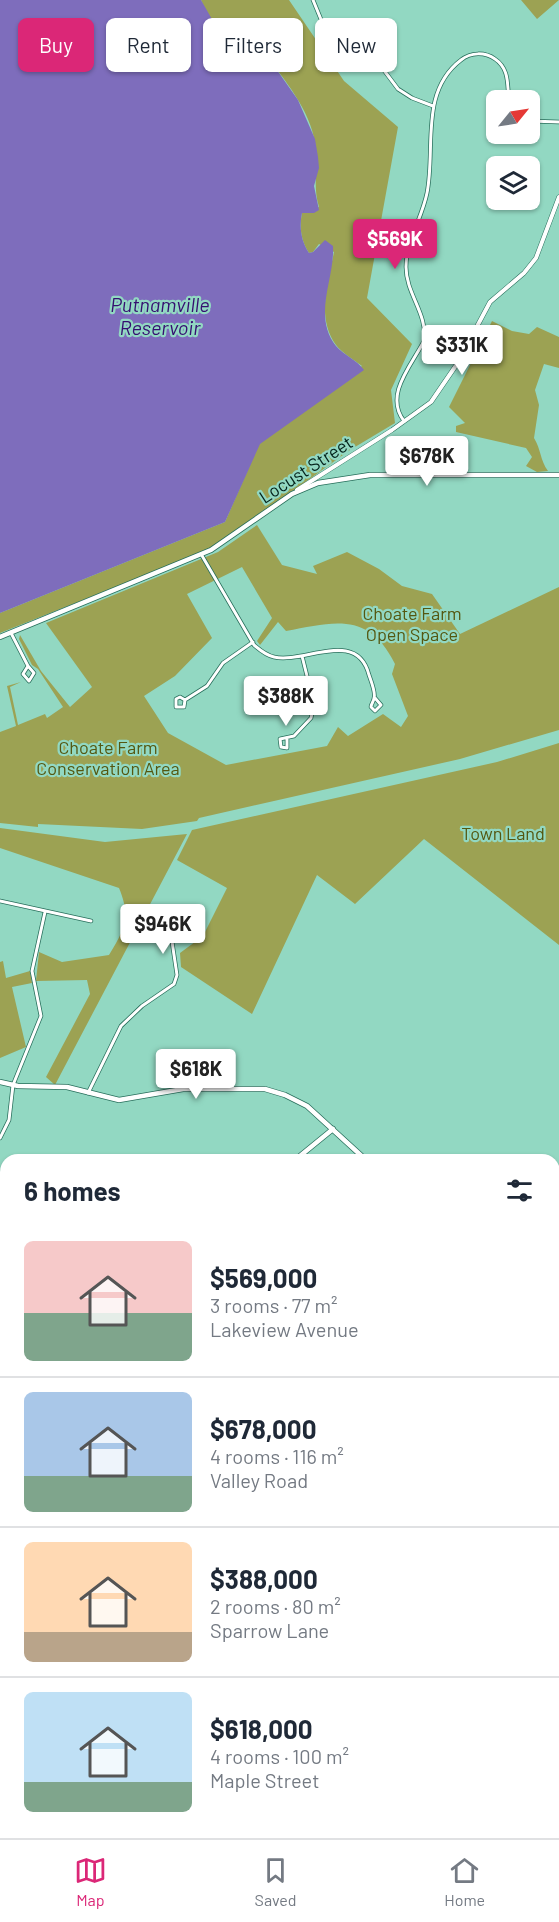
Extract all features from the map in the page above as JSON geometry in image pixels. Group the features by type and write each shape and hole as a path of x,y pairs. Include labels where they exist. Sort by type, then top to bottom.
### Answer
{"main road":[{"path":"292,494 324,482 364,476 559,475"},
{"name":"Locust Street","path":"0,637 201,554 231,538 292,494"},
{"path":"0,1082 13,1085 60,1086 119,1100 183,1089 265,1089 297,1100 360,1154"},
{"path":"302,1154 333,1129"}],"street":[{"path":"313,0 327,34 332,39 368,49 398,89 412,98 433,106"},
{"path":"404,422 395,405 396,395 424,341 425,332 423,319 407,282 406,261 428,190 433,106 448,74 458,63 472,54 484,54 500,62 506,74 508,90"},
{"path":"540,122 559,123"},
{"name":"Locust Street","path":"292,494 426,406 444,385 495,296 533,262 559,197"},
{"path":"201,554 252,642 265,654 275,658 302,656 335,649 346,650 356,656 368,669 375,698"},
{"path":"11,633 34,674 29,681 23,674 28,666"},
{"path":"185,700 207,686 223,663 252,642"},
{"path":"287,739 306,725 313,709 302,656"},
{"path":"0,901 92,921"},
{"path":"88,1093 121,1026 142,1006 174,984 177,975 167,908"},
{"path":"0,1138 9,1120 13,1085 41,1016 32,970 45,912"}],"green space":[{"path":"201,0 289,0 301,18 210,18"},
{"path":"521,0 559,0 537,19"},
{"path":"303,21 315,38 315,72 338,72 344,81 398,127 367,298 412,344 391,390 395,423 350,450 226,539 201,553 0,633 0,613 225,522 259,444 362,366 336,345 326,323 325,300 334,252 319,244 313,252 309,253 301,234 302,213 319,207 316,191 315,143 308,118 279,72 303,72"},
{"path":"492,321 512,331 529,334 537,327 559,337 559,368 544,364 535,390 539,405 534,438 548,471 537,472 526,466 532,457 526,448 456,432 456,426 465,423 449,407"},
{"path":"257,525 282,565 317,574 313,566 347,552 379,569 402,586 432,594 460,634 559,587 559,730 460,759 199,818 197,821 142,829 38,824 38,827 0,823 0,732 16,726 7,686 21,682 10,687 18,725 45,714 47,718 63,707 38,669 32,665 19,639 20,635 41,671 70,707 92,687 46,623 218,552","holes":["242,567 272,618 257,641 260,645 278,622 286,631 320,625 349,624 374,635 385,647 395,664 392,674 408,716 401,727 383,714 348,736 338,727 327,746 226,765 168,733 144,696 175,676 212,638 187,594"]},
{"name":"Town Land","path":"559,743 559,945 424,839 355,904 317,875 252,1014 181,967 180,953 203,936 227,888 177,860 192,830 497,762"},
{"path":"0,828 105,842 187,834 55,1085 46,1077 90,994 87,980 36,981 39,952 62,962 109,955 125,923 125,907 119,888 0,848"},
{"path":"3,961 6,978 30,971 32,983 12,987 26,1047 0,1058 0,962"}],"water":[{"name":"Putnamville Reservoir","path":"0,0 201,0 211,18 203,18 203,72 278,72 298,100 315,139 319,168 314,186 319,210 314,213 302,213 302,239 309,253 325,240 333,246 325,309 329,334 336,346 364,370 260,444 225,522 0,613"}],"park label":[{"name":"Choate Farm Open Space","path":"412,624"},
{"name":"Choate Farm Conservation Area","path":"108,758"}]}
